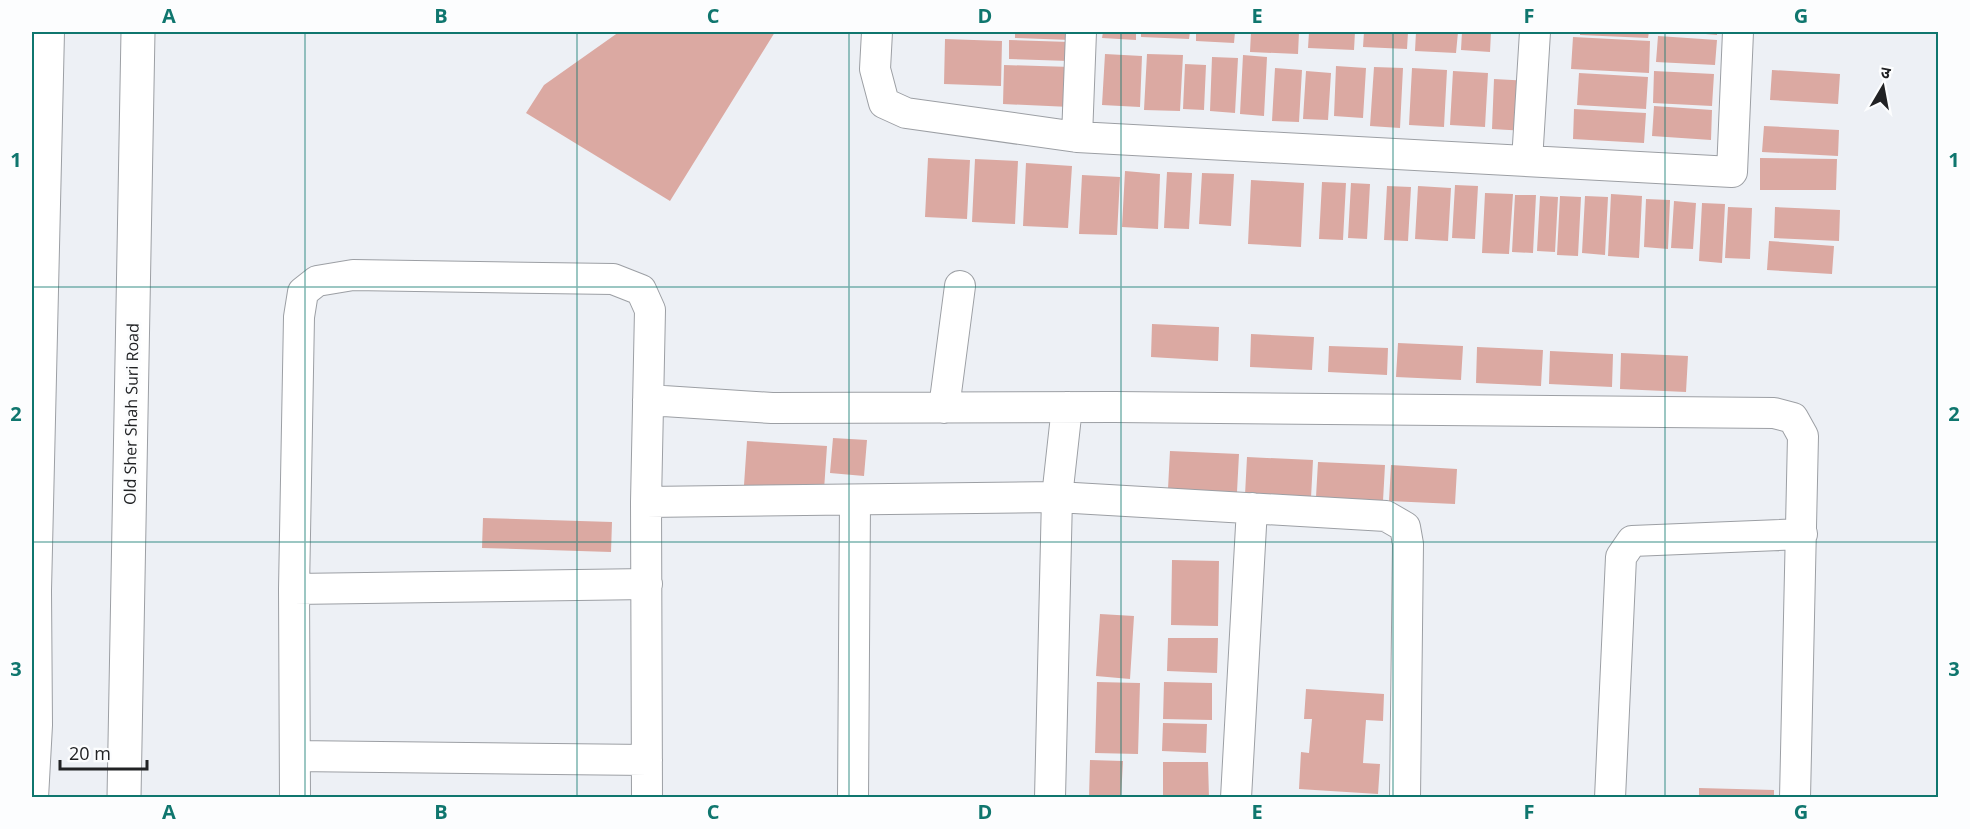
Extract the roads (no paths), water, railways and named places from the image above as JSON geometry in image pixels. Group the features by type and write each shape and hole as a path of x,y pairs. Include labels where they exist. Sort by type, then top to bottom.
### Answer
{"street":[{"path":"33,798 37,725 34,590 49,32"},
{"name":"Old Sher Shah Suri Road","path":"124,798 138,32"},
{"path":"877,32 875,69 884,103 906,113 1077,137 1732,172 1738,32"},
{"path":"1077,137 1081,32"},
{"path":"1527,161 1535,32"},
{"path":"295,798 294,590 299,317 303,292 317,281 352,275 614,279 641,290 650,309 646,502 647,798"},
{"path":"944,408 960,286"},
{"path":"648,400 772,408 1067,407 1774,412 1793,418 1803,436 1795,798"},
{"path":"1050,798 1058,497 1067,407"},
{"path":"646,502 1058,497 1386,516 1405,527 1408,544 1405,798"},
{"path":"852,798 855,501"},
{"path":"1236,798 1252,508"},
{"path":"1610,798 1621,557 1632,541 1802,534"},
{"path":"294,590 647,584"},
{"path":"295,756 647,760"}]}
